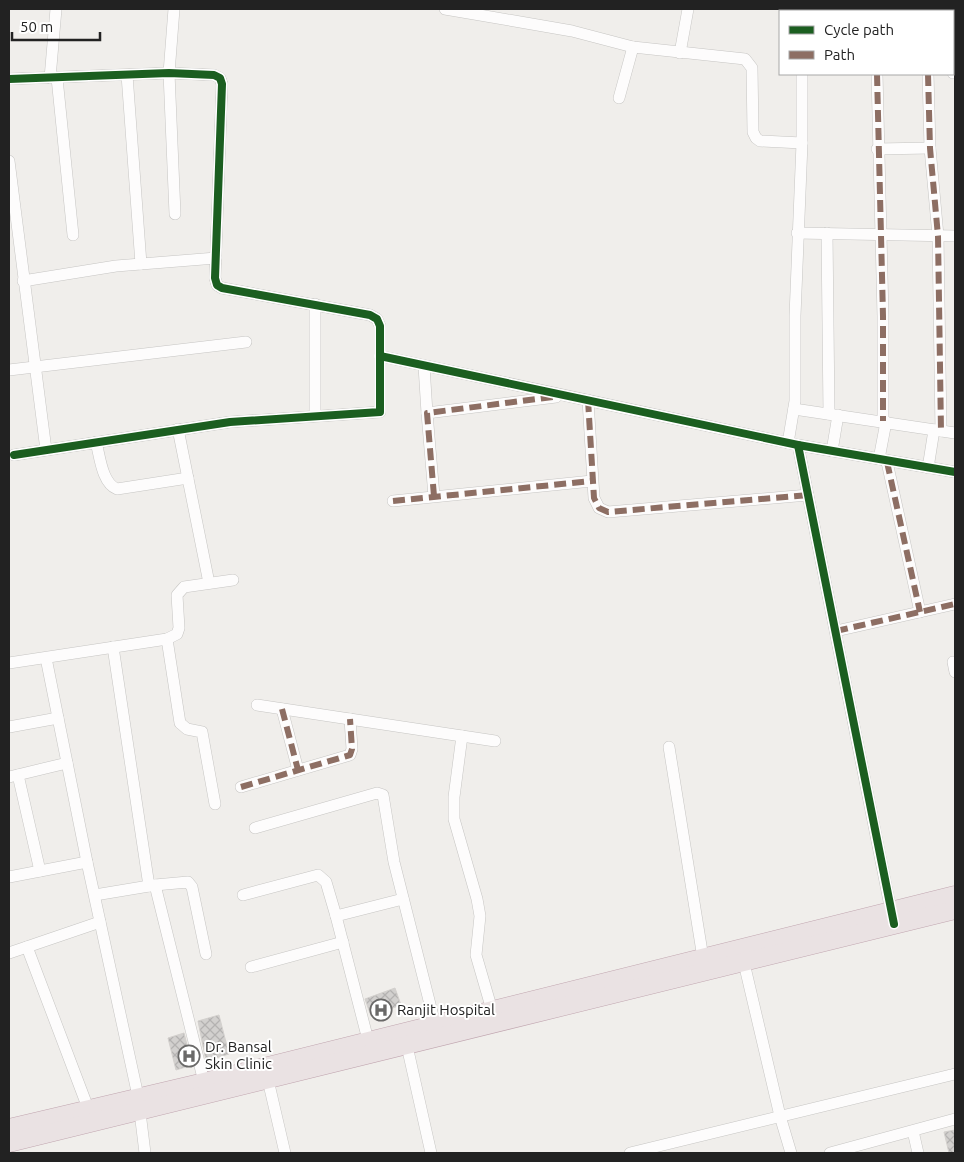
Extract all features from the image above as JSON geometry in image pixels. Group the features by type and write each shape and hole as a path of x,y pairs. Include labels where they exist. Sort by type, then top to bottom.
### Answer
{"highway":[{"path":"10,1128 268,1080 744,963 892,917 955,895"},
{"path":"10,1128 88,1108 139,1104 204,1082 703,958 892,917 955,910"}],"street":[{"path":"56,9 54,78 73,235"},
{"path":"174,9 169,73 175,214"},
{"path":"445,9 572,31 633,48 745,59 750,62 752,68 754,132 756,138 760,141 802,143"},
{"path":"680,53 688,9"},
{"path":"619,98 633,48"},
{"path":"9,79 169,73 214,75 220,78 222,84 215,278 217,285 222,288 370,315 377,319 380,326 380,412 230,422 14,455"},
{"path":"127,75 141,264"},
{"path":"802,75 802,143 797,233 793,444 808,495 892,917"},
{"path":"877,75 884,421 883,460 920,612"},
{"path":"928,75 930,148 938,236 938,431 928,468"},
{"path":"877,149 930,148"},
{"path":"9,162 46,450"},
{"path":"797,233 955,236"},
{"path":"827,233 833,414 832,451"},
{"path":"23,281 141,264 216,258"},
{"path":"314,304 315,415"},
{"path":"9,370 246,342"},
{"path":"380,356 793,444 955,474"},
{"path":"424,366 434,496"},
{"path":"427,413 565,396"},
{"path":"588,400 592,481 599,508 608,512 808,495"},
{"path":"794,409 955,433"},
{"path":"178,430 209,583"},
{"path":"96,442 106,479 111,486 117,489 188,478"},
{"path":"393,501 592,481"},
{"path":"9,663 167,639 176,634 179,628 177,595 179,590 184,587 233,580"},
{"path":"836,631 955,604"},
{"path":"167,639 179,718 183,726 202,732 215,804"},
{"path":"113,647 152,885 204,1082"},
{"path":"46,658 87,862 139,1104 145,1153"},
{"path":"257,705 495,741"},
{"path":"282,709 298,770"},
{"path":"9,727 58,718"},
{"path":"241,787 350,755 352,749 350,719"},
{"path":"462,736 454,819 477,899 480,916 476,955 492,1010"},
{"path":"669,747 703,958"},
{"path":"40,871 13,776 67,764"},
{"path":"255,828 381,793 384,798 392,854 435,1024"},
{"path":"9,878 87,862"},
{"path":"243,895 318,875 326,882 368,1040"},
{"path":"94,895 152,885 188,882 192,887 206,954"},
{"path":"336,916 403,900"},
{"path":"9,953 100,922"},
{"path":"250,967 342,942"},
{"path":"27,947 88,1108"},
{"path":"744,963 780,1116 791,1153"},
{"path":"407,1046 430,1153"},
{"path":"630,1153 955,1074"},
{"path":"268,1080 285,1153"},
{"path":"835,1153 955,1119"},
{"path":"913,1131 918,1153"}],"building":[{"path":"395,988 401,1005 371,1016 365,999"},
{"path":"219,1015 229,1054 206,1061 198,1021"},
{"path":"184,1033 192,1065 176,1070 168,1038"},
{"path":"955,1130 955,1153 949,1153 944,1132"}],"marked path":[{"path":"877,75 883,316 883,421"},
{"path":"928,75 930,148 938,236 941,431"},
{"path":"434,496 427,413 553,397"},
{"path":"588,400 594,498 599,508 608,512 808,495"},
{"path":"887,462 920,612"},
{"path":"393,501 592,481"},
{"path":"836,631 955,604"},
{"path":"282,709 298,770"},
{"path":"241,787 350,755 352,749 350,719"}],"cycle path":[{"path":"9,79 169,73 214,75 220,78 222,84 215,278 217,285 222,288 370,315 377,319 380,326 380,412 230,422 14,455"},
{"path":"380,356 798,445 955,472"},
{"path":"798,445 894,924"}],"place":[{"name":"Ranjit Hospital","path":"381,1010"},
{"name":"Dr. Bansal Skin Clinic","path":"189,1056"}]}
